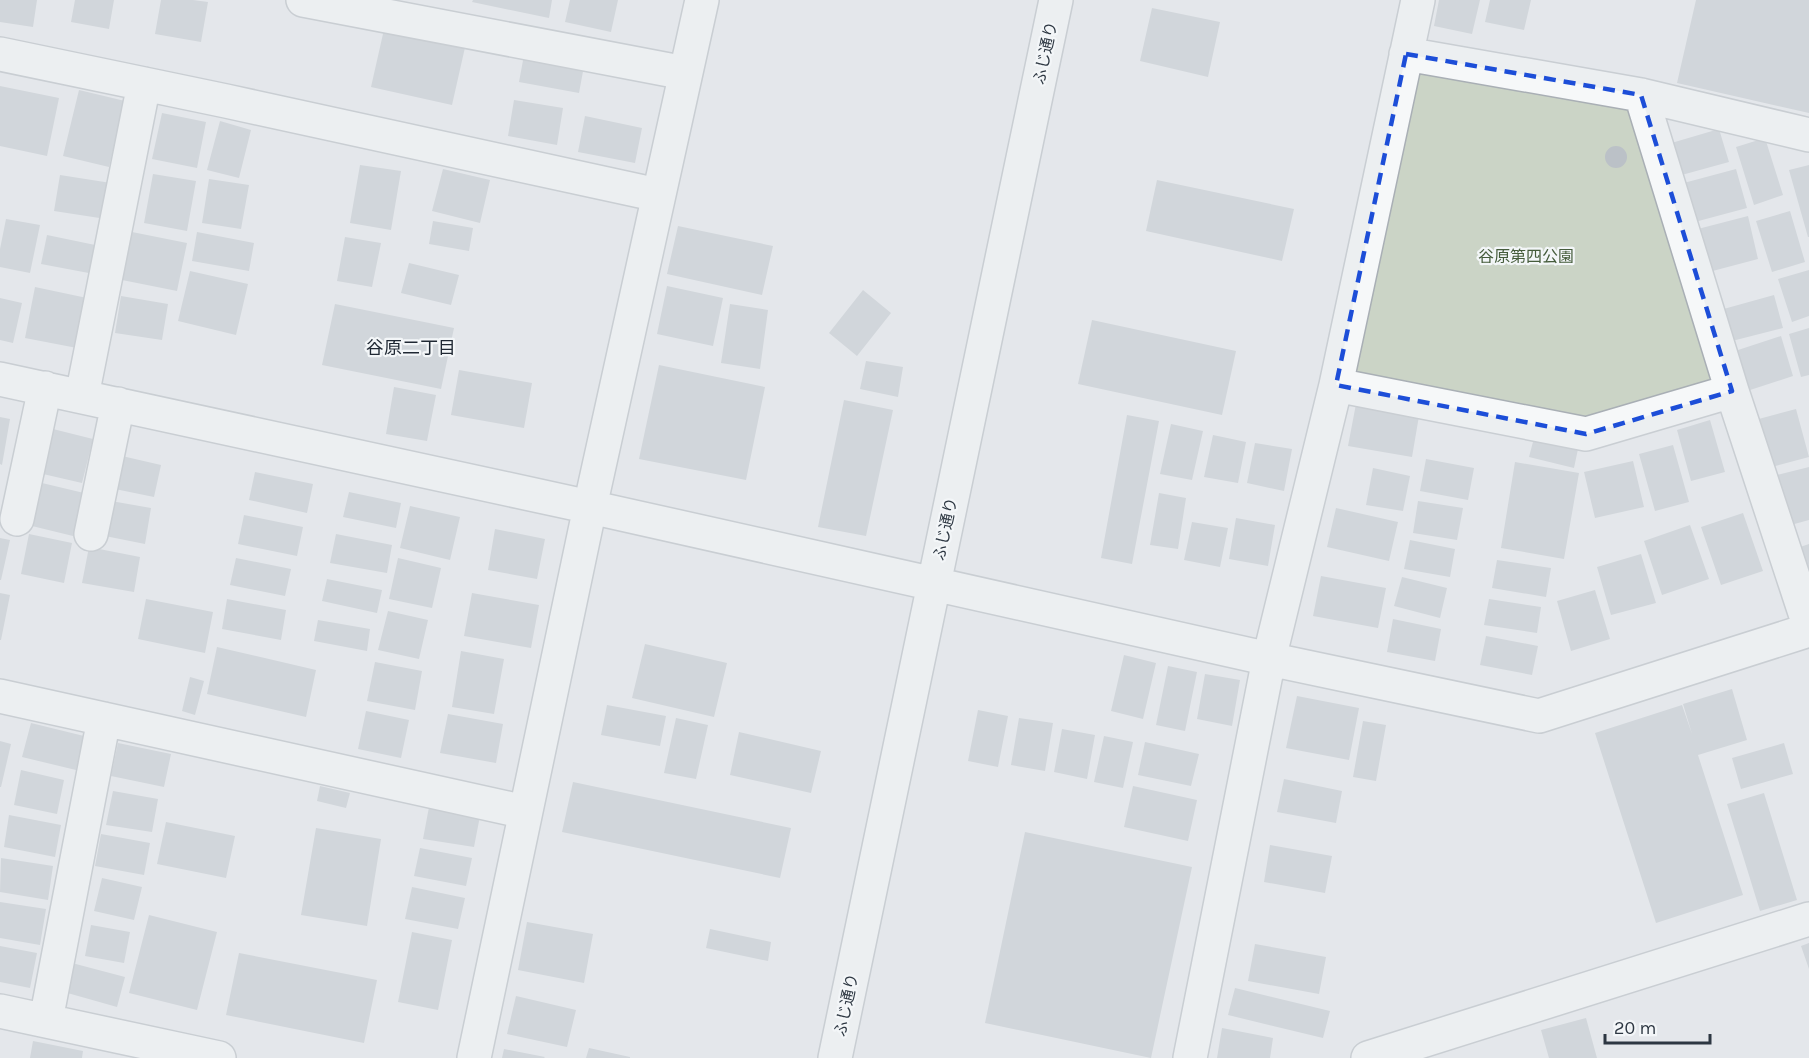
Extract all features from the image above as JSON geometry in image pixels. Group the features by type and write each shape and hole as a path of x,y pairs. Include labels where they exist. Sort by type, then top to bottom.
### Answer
{"street":[{"path":"303,0 685,73"},
{"path":"474,1058 590,507 702,0"},
{"name":"ふじ通り","path":"835,1058 1056,0"},
{"path":"1190,1058 1269,659 1336,385 1418,0"},
{"path":"0,54 658,195"},
{"path":"1406,54 1641,95 1809,135"},
{"path":"81,396 144,84"},
{"path":"1641,95 1732,391 1809,625"},
{"path":"0,379 590,507 1269,659 1539,716 1809,630"},
{"path":"1336,385 1586,434 1732,391"},
{"path":"17,519 45,388"},
{"path":"91,534 118,404"},
{"path":"0,696 525,812"},
{"path":"46,1020 104,719"},
{"path":"1368,1058 1809,919"},
{"path":"0,1011 46,1020 101,1045 219,1058"}],"highlighted area":[{"path":"1406,54 1641,95 1732,391 1586,434 1336,385"}],"green space":[{"name":"谷原第四公園","path":"1416,69 1632,104 1721,383 1582,418 1350,371"}],"building":[{"path":"0,0 37,0 33,27 0,22"},
{"path":"75,0 114,0 109,29 71,22"},
{"path":"161,0 208,2 201,42 155,34"},
{"path":"473,0 552,0 549,18 472,2"},
{"path":"570,0 618,0 611,32 565,22"},
{"path":"1439,0 1480,0 1472,34 1434,26"},
{"path":"1490,0 1531,0 1524,30 1485,22"},
{"path":"1696,0 1809,0 1809,113 1677,83"},
{"path":"1152,8 1220,22 1208,77 1140,61"},
{"path":"385,25 466,43 452,105 371,87"},
{"path":"524,55 584,66 579,93 519,82"},
{"path":"0,86 59,98 47,156 0,146"},
{"path":"79,90 125,101 109,167 63,156"},
{"path":"514,100 563,108 557,145 508,136"},
{"path":"162,113 206,122 197,168 152,159"},
{"path":"585,116 642,128 635,163 578,152"},
{"path":"220,121 251,130 239,178 207,170"},
{"path":"1719,129 1729,162 1678,176 1668,144"},
{"path":"1765,138 1783,195 1754,205 1736,147"},
{"path":"1616,146 1626,153 1627,157 1620,167 1616,168 1606,161 1605,157 1612,147"},
{"path":"360,165 401,171 391,230 350,223"},
{"path":"1809,165 1809,237 1808,237 1789,170"},
{"path":"443,169 490,180 480,223 432,211"},
{"path":"1736,169 1747,208 1691,223 1680,184"},
{"path":"153,174 196,181 187,231 144,223"},
{"path":"60,175 111,183 106,219 54,211"},
{"path":"209,179 249,185 241,229 202,223"},
{"path":"1157,180 1294,209 1282,261 1146,231"},
{"path":"1790,211 1805,262 1772,272 1756,221"},
{"path":"1748,216 1758,259 1705,273 1694,230"},
{"path":"6,219 40,225 30,273 0,267 0,249"},
{"path":"433,221 473,228 469,251 429,244"},
{"path":"678,226 773,246 762,295 667,274"},
{"path":"132,232 187,243 177,291 122,280"},
{"path":"197,232 254,243 249,271 192,261"},
{"path":"47,235 100,246 94,274 41,264"},
{"path":"345,237 381,243 372,287 337,281"},
{"path":"409,263 459,275 451,305 401,293"},
{"path":"1809,270 1809,316 1792,322 1778,279"},
{"path":"190,271 248,284 236,335 178,321"},
{"path":"667,286 723,298 713,346 657,334"},
{"path":"35,287 87,298 77,348 25,338"},
{"path":"863,290 891,313 857,356 829,333"},
{"path":"1774,295 1783,328 1728,342 1720,310"},
{"path":"121,296 168,304 162,340 115,333"},
{"path":"0,298 22,303 13,343 0,340"},
{"path":"335,304 454,328 441,389 322,365"},
{"path":"730,304 768,310 760,369 721,363"},
{"path":"1092,320 1236,351 1222,415 1078,384"},
{"path":"1809,328 1809,375 1801,377 1789,334"},
{"path":"1781,336 1793,376 1747,391 1735,351"},
{"path":"866,361 903,367 898,397 860,389"},
{"path":"659,365 765,387 746,480 639,459"},
{"path":"459,370 532,383 524,428 451,415"},
{"path":"394,387 436,395 427,441 386,434"},
{"path":"844,400 893,410 866,536 818,527"},
{"path":"1356,404 1419,416 1412,457 1348,446"},
{"path":"1796,409 1809,457 1768,468 1755,420"},
{"path":"1127,415 1159,421 1132,564 1101,558"},
{"path":"0,417 10,419 2,465 0,464"},
{"path":"1710,420 1725,472 1691,481 1677,430"},
{"path":"1171,424 1203,431 1192,480 1160,474"},
{"path":"53,429 93,439 82,483 43,474"},
{"path":"1213,435 1246,442 1238,483 1204,477"},
{"path":"1534,438 1578,449 1574,468 1529,457"},
{"path":"1255,443 1292,449 1284,491 1247,483"},
{"path":"1673,445 1689,502 1655,511 1639,454"},
{"path":"122,456 161,465 154,497 115,489"},
{"path":"1426,459 1474,468 1468,500 1420,491"},
{"path":"1633,461 1644,507 1595,518 1584,472"},
{"path":"1515,462 1579,473 1564,559 1501,548"},
{"path":"1809,467 1809,520 1787,526 1773,476"},
{"path":"1373,468 1410,476 1403,511 1366,505"},
{"path":"255,472 313,484 307,513 249,500"},
{"path":"42,483 84,493 73,536 32,526"},
{"path":"349,492 401,503 396,528 343,517"},
{"path":"1159,493 1186,498 1178,549 1150,545"},
{"path":"111,501 151,508 145,544 105,536"},
{"path":"1418,501 1463,508 1457,540 1413,533"},
{"path":"410,506 460,517 450,560 400,548"},
{"path":"1336,508 1398,522 1389,561 1327,547"},
{"path":"1743,513 1763,571 1721,585 1701,527"},
{"path":"244,515 303,527 297,556 238,544"},
{"path":"1236,518 1275,525 1268,566 1229,559"},
{"path":"1192,522 1228,528 1220,567 1184,560"},
{"path":"1690,525 1709,579 1662,595 1644,541"},
{"path":"495,529 545,539 537,579 488,570"},
{"path":"29,534 72,543 64,583 21,574"},
{"path":"336,534 392,545 387,573 330,563"},
{"path":"0,538 10,540 1,580 0,580"},
{"path":"1410,540 1455,549 1450,577 1404,569"},
{"path":"1809,544 1809,586 1797,548"},
{"path":"89,547 140,557 134,592 82,583"},
{"path":"1641,554 1656,603 1611,615 1597,567"},
{"path":"236,558 291,569 285,596 230,585"},
{"path":"398,558 441,568 432,608 389,599"},
{"path":"1497,560 1551,568 1546,597 1492,588"},
{"path":"1321,576 1386,588 1378,628 1313,616"},
{"path":"1402,577 1447,588 1440,618 1394,606"},
{"path":"327,579 382,590 377,613 322,601"},
{"path":"1595,590 1610,639 1571,651 1557,601"},
{"path":"0,593 10,595 1,640 0,640"},
{"path":"472,593 539,605 531,648 464,636"},
{"path":"146,599 213,612 205,653 138,639"},
{"path":"227,599 286,610 281,640 222,629"},
{"path":"1489,599 1541,607 1537,633 1484,625"},
{"path":"388,611 428,620 419,659 378,650"},
{"path":"1393,619 1441,629 1435,661 1387,652"},
{"path":"318,620 370,629 367,651 314,641"},
{"path":"1486,636 1538,646 1532,675 1480,665"},
{"path":"645,644 727,663 714,717 632,698"},
{"path":"217,647 316,670 306,717 207,694"},
{"path":"461,651 504,659 494,714 452,707"},
{"path":"1124,655 1156,663 1143,719 1111,711"},
{"path":"375,662 422,671 415,710 367,701"},
{"path":"1168,666 1197,672 1185,731 1156,725"},
{"path":"1205,674 1240,680 1232,726 1197,719"},
{"path":"190,677 204,681 195,715 182,711"},
{"path":"1732,689 1747,740 1698,755 1743,895 1656,923 1595,733 1682,705 1692,734 1683,704"},
{"path":"1297,696 1359,708 1349,760 1286,748"},
{"path":"607,705 666,716 660,746 601,735"},
{"path":"978,710 1008,716 998,767 968,761"},
{"path":"366,711 409,720 401,758 358,749"},
{"path":"448,714 503,724 496,763 440,753"},
{"path":"676,718 708,725 696,779 664,773"},
{"path":"1019,718 1053,723 1045,771 1011,765"},
{"path":"1363,721 1386,725 1376,781 1353,777"},
{"path":"31,723 84,736 76,770 22,757"},
{"path":"1062,729 1095,735 1087,779 1054,772"},
{"path":"739,732 821,751 811,793 730,775"},
{"path":"1104,736 1133,742 1123,788 1094,782"},
{"path":"0,741 11,744 1,787 0,787"},
{"path":"1145,742 1199,754 1191,786 1138,775"},
{"path":"118,743 171,754 164,787 111,776"},
{"path":"1784,743 1793,774 1741,789 1732,758"},
{"path":"21,770 64,780 57,814 14,805"},
{"path":"1284,779 1342,791 1336,823 1277,812"},
{"path":"573,782 791,828 780,878 562,832"},
{"path":"320,786 350,793 346,808 317,801"},
{"path":"1133,786 1197,800 1188,841 1124,827"},
{"path":"113,791 158,799 152,832 106,825"},
{"path":"1764,793 1797,900 1760,911 1727,804"},
{"path":"429,807 480,816 474,847 423,839"},
{"path":"9,815 61,825 55,857 4,847"},
{"path":"166,822 235,836 226,878 157,864"},
{"path":"316,828 381,839 367,926 301,915"},
{"path":"1025,832 1192,867 1151,1058 985,1023"},
{"path":"101,834 150,843 144,875 95,866"},
{"path":"1270,845 1332,856 1325,893 1264,882"},
{"path":"420,848 472,858 466,886 414,876"},
{"path":"1,858 53,866 48,900 0,892"},
{"path":"102,878 142,887 134,920 94,911"},
{"path":"412,887 465,898 458,929 405,919"},
{"path":"0,902 46,909 40,945 0,938"},
{"path":"149,915 217,932 197,1010 129,993"},
{"path":"527,922 593,934 584,983 518,970"},
{"path":"91,925 130,932 124,963 85,956"},
{"path":"710,929 771,942 768,961 706,948"},
{"path":"412,932 452,940 438,1010 398,1002"},
{"path":"1809,943 1809,969 1801,946"},
{"path":"1255,944 1326,957 1319,994 1248,981"},
{"path":"0,946 37,953 30,988 0,982"},
{"path":"239,953 377,980 364,1043 226,1015"},
{"path":"72,963 125,977 117,1007 64,992"},
{"path":"1235,988 1330,1011 1323,1038 1228,1015"},
{"path":"516,996 576,1010 567,1047 507,1034"},
{"path":"1586,1018 1597,1058 1549,1058 1541,1030"},
{"path":"1222,1028 1273,1038 1270,1058 1217,1058"},
{"path":"33,1041 83,1051 82,1058 30,1058"},
{"path":"589,1048 630,1057 630,1058 586,1058"},
{"path":"504,1049 545,1057 502,1058"}],"district":[{"name":"谷原二丁目","path":"411,348"}]}
